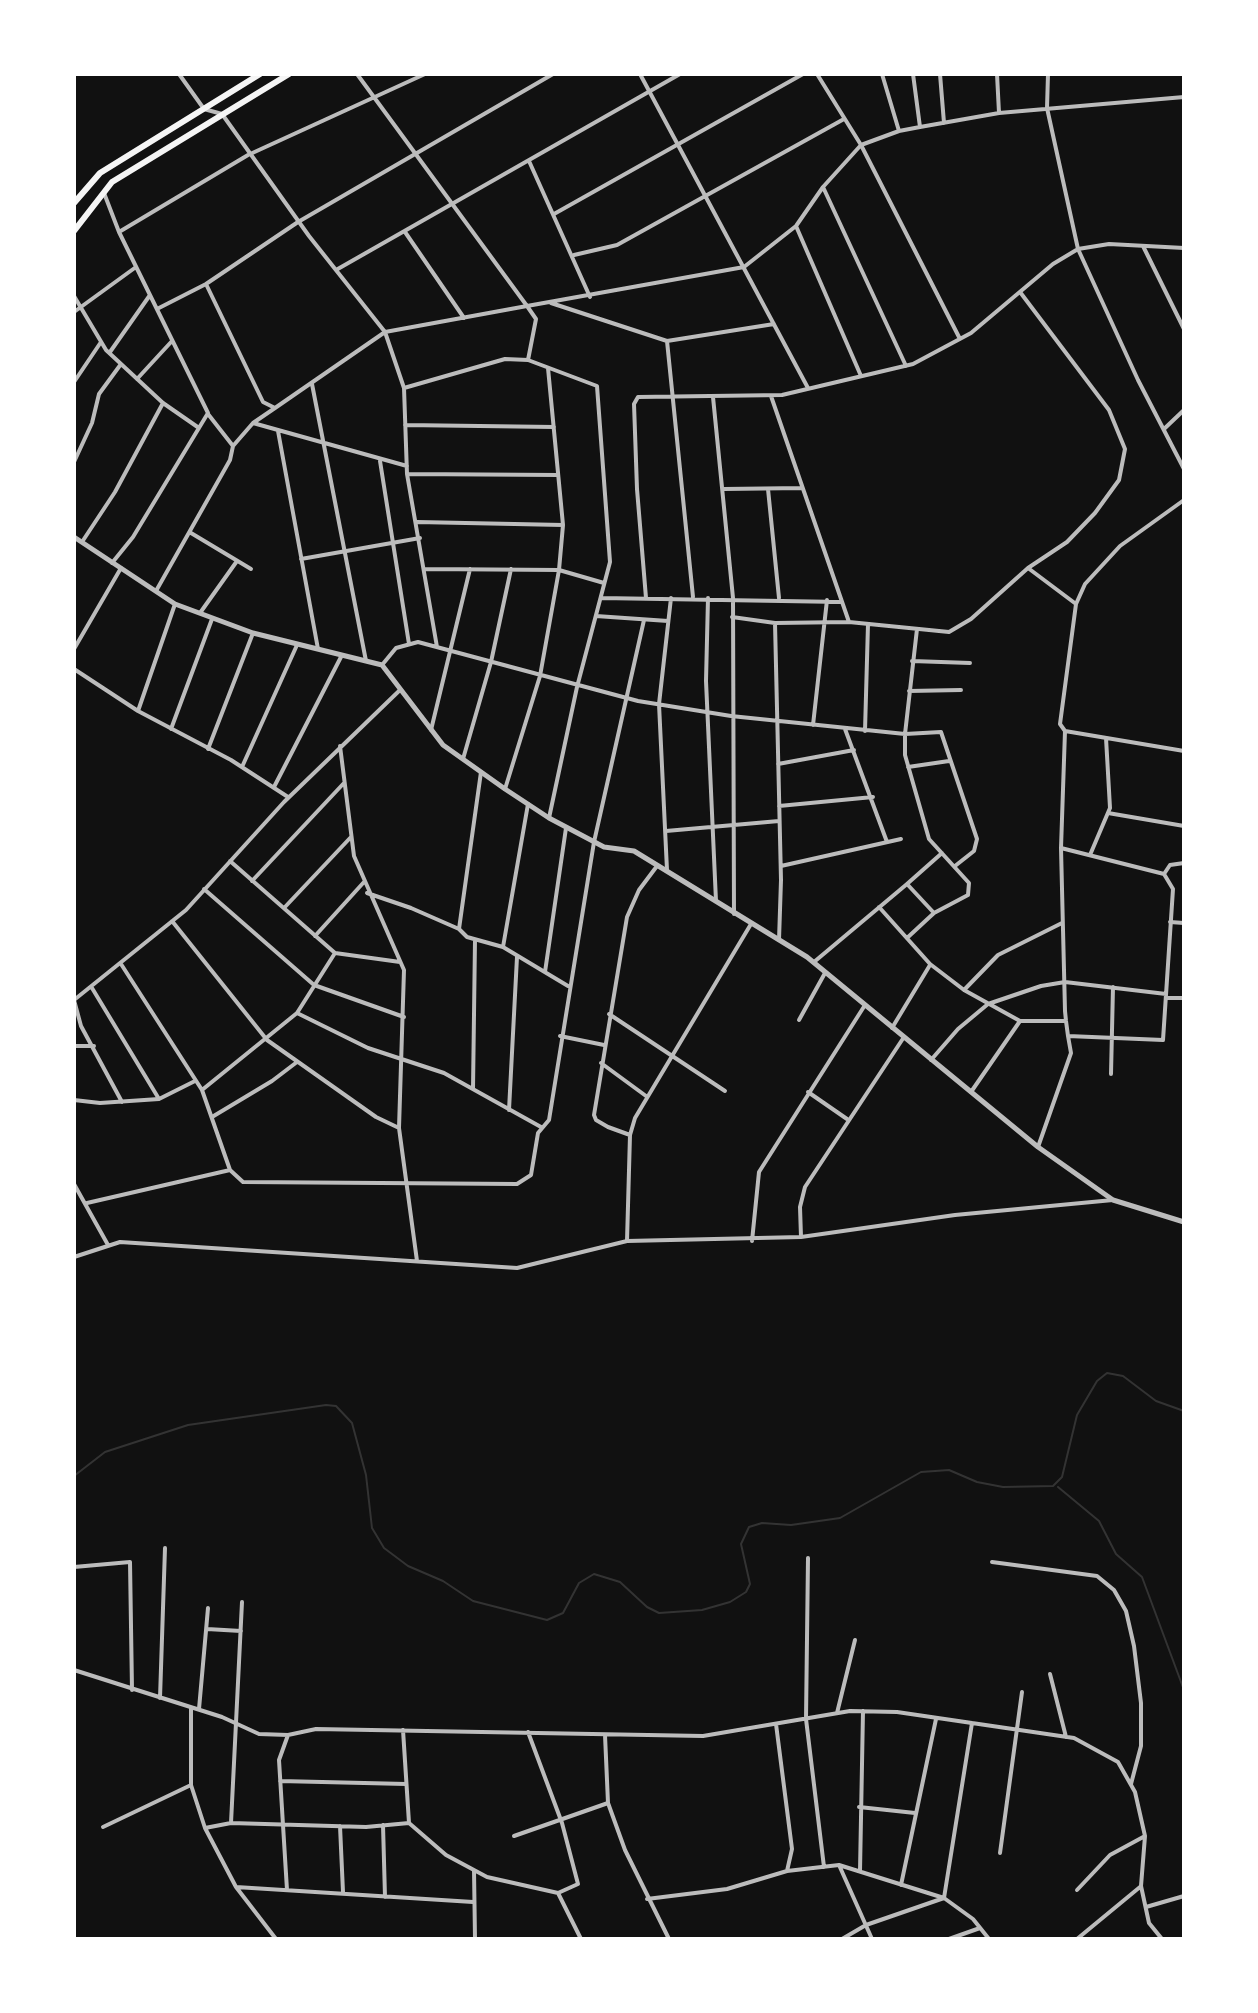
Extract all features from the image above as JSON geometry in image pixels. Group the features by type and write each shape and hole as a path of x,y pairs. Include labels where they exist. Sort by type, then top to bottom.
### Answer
{"main road":[{"path":"74,203 100,173 260,74"},
{"path":"74,231 103,190 289,74"}],"street":[{"path":"179,74 204,109 222,114 298,222 385,332 404,388 407,474 437,647"},
{"path":"357,74 536,319 528,360"},
{"path":"119,232 248,155 425,74"},
{"path":"157,309 206,284 298,222 553,74"},
{"path":"640,74 808,388"},
{"path":"336,270 680,74"},
{"path":"554,214 803,74"},
{"path":"817,74 861,145 960,339"},
{"path":"882,74 899,131"},
{"path":"913,74 920,127"},
{"path":"940,74 944,123"},
{"path":"997,74 999,113"},
{"path":"1048,74 1047,108 1078,249 1184,469"},
{"path":"156,591 230,460 233,446 253,423 385,332 744,267 796,226 823,187 861,145 899,131 999,113 1184,97"},
{"path":"574,255 617,245 844,119"},
{"path":"529,161 574,255 590,297"},
{"path":"823,187 906,366"},
{"path":"103,190 119,232 208,413 233,446"},
{"path":"796,226 861,376"},
{"path":"405,232 464,318"},
{"path":"646,598 634,404 638,397 771,396 906,366 960,339 1078,249 1109,244 1184,248"},
{"path":"1143,246 1184,329"},
{"path":"74,312 136,267"},
{"path":"206,284 263,402 275,408"},
{"path":"732,617 775,623 849,622 949,632 971,619 1028,568 1067,542 1095,513 1119,480 1125,449 1109,410 1020,292"},
{"path":"109,353 150,295"},
{"path":"74,296 109,353 163,403 199,428"},
{"path":"549,302 667,341 774,324"},
{"path":"1174,310 1184,310"},
{"path":"137,379 172,341"},
{"path":"667,341 693,597"},
{"path":"74,382 101,342"},
{"path":"404,388 505,359 528,360 597,386 610,562 577,687 549,818"},
{"path":"74,462 92,423 99,394 121,364"},
{"path":"505,789 540,676 559,570 563,525 548,368"},
{"path":"311,383 366,661"},
{"path":"771,396 849,622"},
{"path":"713,397 733,598 734,914"},
{"path":"82,542 115,492 163,403"},
{"path":"1164,429 1184,410"},
{"path":"112,563 133,537 208,413"},
{"path":"253,423 380,461 407,466"},
{"path":"405,425 554,427"},
{"path":"278,431 318,649"},
{"path":"380,461 409,644"},
{"path":"407,474 558,475"},
{"path":"723,489 802,488"},
{"path":"768,489 779,599"},
{"path":"1038,1147 1071,1053 1066,1021 1062,923 1065,731 1060,724 1076,604 1085,584 1120,546 1184,500"},
{"path":"417,522 563,525"},
{"path":"191,533 251,569"},
{"path":"74,537 175,604 253,633 382,665 443,745 505,789 549,818 604,847 634,851 814,962 1038,1147 1113,1200 1184,1222"},
{"path":"301,559 420,538"},
{"path":"200,613 237,561"},
{"path":"74,649 121,568"},
{"path":"1028,568 1076,604"},
{"path":"425,569 559,570 605,583"},
{"path":"431,730 470,569"},
{"path":"463,759 491,662 511,569"},
{"path":"601,598 693,597 842,602"},
{"path":"667,873 659,704 671,598"},
{"path":"708,598 707,712 716,903"},
{"path":"813,726 827,600"},
{"path":"138,711 175,604"},
{"path":"596,616 668,621"},
{"path":"171,729 213,618"},
{"path":"121,964 202,1090 230,1170 243,1182 409,1185 522,1183 531,1175 541,1127 549,1120 568,986 594,842 644,620"},
{"path":"775,623 781,866 779,940"},
{"path":"865,731 868,624"},
{"path":"907,938 934,913 968,895 969,883 929,839 908,767 905,734 917,629"},
{"path":"208,749 253,633"},
{"path":"382,665 396,648 418,642 624,698 813,726 905,734 941,732 977,839 974,851 955,866"},
{"path":"242,767 297,644"},
{"path":"274,787 342,655"},
{"path":"912,661 970,663"},
{"path":"74,669 138,711 242,767 289,797"},
{"path":"122,1102 81,1026 74,1000 172,921 289,797 400,690"},
{"path":"909,691 961,690"},
{"path":"845,729 873,797 887,842"},
{"path":"1065,731 1184,751"},
{"path":"1090,855 1108,813 1106,738"},
{"path":"340,746 351,837 367,893 404,970 399,1128 417,1261"},
{"path":"778,764 854,750"},
{"path":"908,767 950,761"},
{"path":"459,929 481,772"},
{"path":"252,881 344,782"},
{"path":"779,806 873,797"},
{"path":"503,947 528,804"},
{"path":"1108,813 1184,826"},
{"path":"666,831 779,821"},
{"path":"545,972 567,827"},
{"path":"284,908 351,837"},
{"path":"781,866 901,839"},
{"path":"1061,848 1164,874 1173,889 1163,1040 1068,1036"},
{"path":"814,962 942,853"},
{"path":"230,861 335,953 400,962"},
{"path":"1164,874 1170,865 1184,863"},
{"path":"630,1135 596,1120 601,1063 627,917 639,890 657,866"},
{"path":"315,936 364,882"},
{"path":"907,884 934,913"},
{"path":"204,889 314,985 404,1017"},
{"path":"367,893 459,929 475,940 503,947 568,986"},
{"path":"879,907 930,964 964,990 1020,1021 1066,1021"},
{"path":"172,921 267,1040 376,1117 399,1128"},
{"path":"1170,922 1184,923"},
{"path":"964,990 998,955 1062,923"},
{"path":"627,1241 630,1135 646,1096 751,924"},
{"path":"473,1089 475,940"},
{"path":"202,1090 297,1013 335,953"},
{"path":"509,1110 517,957"},
{"path":"892,1028 930,964"},
{"path":"799,1020 826,972"},
{"path":"931,1060 958,1029 988,1004 1065,982 1184,998"},
{"path":"91,987 159,1099"},
{"path":"1111,1074 1113,987"},
{"path":"752,1241 759,1172 865,1005"},
{"path":"297,1013 318,1026 444,1073 541,1127"},
{"path":"609,1014 725,1091"},
{"path":"971,1092 1020,1021"},
{"path":"560,1036 604,1045"},
{"path":"801,1237 800,1207 805,1187 847,1119 904,1037"},
{"path":"74,1046 94,1046"},
{"path":"212,1117 272,1081 297,1061"},
{"path":"601,1063 646,1096"},
{"path":"74,1100 122,1102 159,1099 196,1081"},
{"path":"808,1092 847,1119"},
{"path":"87,1203 230,1170"},
{"path":"74,1184 108,1245"},
{"path":"74,1198 80,1194"},
{"path":"74,1257 120,1242 517,1268 627,1241 752,1241 801,1237 955,1215 1113,1200"},
{"path":"160,1699 165,1548"},
{"path":"808,1558 806,1719 824,1867"},
{"path":"74,1567 130,1562 132,1690"},
{"path":"992,1562 1097,1576 1114,1590 1126,1611 1141,1703 1141,1746 1131,1784"},
{"path":"231,1823 242,1602"},
{"path":"199,1710 208,1608"},
{"path":"206,1629 241,1631"},
{"path":"837,1713 855,1640"},
{"path":"74,1670 199,1710 259,1734 288,1735 316,1729 703,1736 863,1711 1066,1737 1118,1762 1131,1784 1145,1836 1141,1886 1149,1923 1162,1939"},
{"path":"1050,1674 1066,1737"},
{"path":"1000,1853 1022,1692"},
{"path":"191,1708 191,1785 205,1828 236,1887 276,1939"},
{"path":"860,1871 863,1711"},
{"path":"901,1885 936,1718"},
{"path":"944,1898 972,1723"},
{"path":"776,1724 792,1849 787,1871"},
{"path":"403,1730 409,1823"},
{"path":"205,1828 231,1823 284,1826 409,1823 446,1855 487,1877 558,1893 578,1884 561,1819 528,1732"},
{"path":"605,1734 608,1803 647,1899 669,1939"},
{"path":"287,1890 279,1760 288,1735"},
{"path":"280,1781 407,1784"},
{"path":"103,1827 191,1785"},
{"path":"514,1836 608,1803"},
{"path":"859,1807 915,1813"},
{"path":"383,1825 385,1897"},
{"path":"340,1826 343,1892"},
{"path":"1077,1890 1110,1855 1145,1836"},
{"path":"839,1865 872,1939"},
{"path":"647,1899 727,1889 787,1871 839,1865 944,1898 989,1939"},
{"path":"474,1870 475,1939"},
{"path":"1077,1939 1141,1886"},
{"path":"236,1887 473,1902"},
{"path":"558,1893 581,1939"},
{"path":"1146,1907 1184,1896"},
{"path":"842,1939 866,1925 944,1898"},
{"path":"949,1939 980,1928"}],"waterway":[{"path":"74,1476 105,1452 188,1425 336,1406 352,1423 366,1475 372,1528 384,1548 408,1566 443,1581 473,1601 547,1620 563,1613 579,1583 594,1574 620,1582 647,1607 659,1613 702,1610 730,1602 746,1592 750,1584 741,1544 749,1527 762,1523 791,1525 840,1518 921,1472 949,1470 977,1482 1003,1487 1053,1486 1062,1477 1077,1415 1097,1381 1107,1373 1123,1376 1156,1401 1184,1411"},
{"path":"1058,1487 1099,1521 1116,1554 1142,1577 1184,1690"}]}
